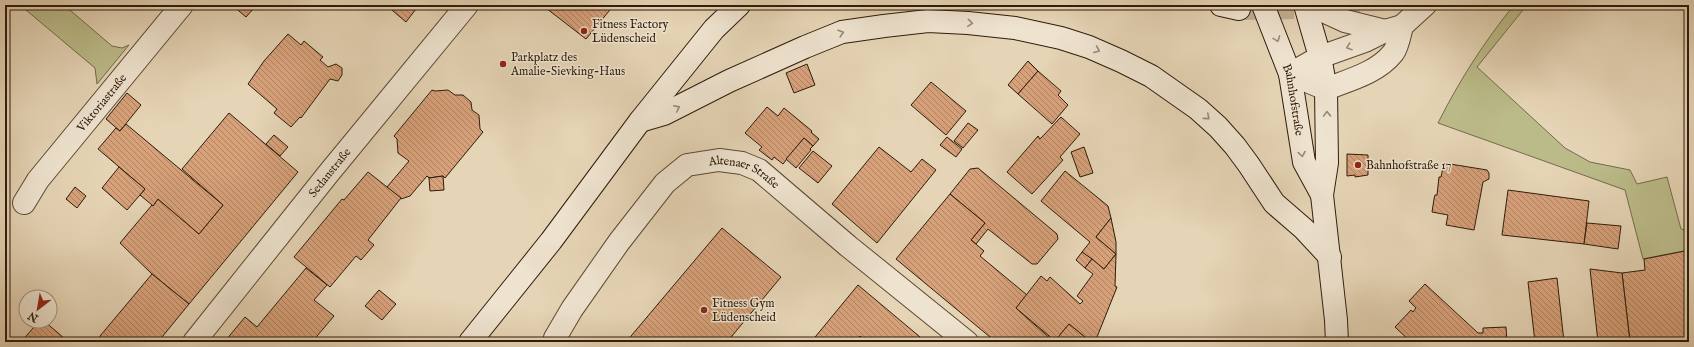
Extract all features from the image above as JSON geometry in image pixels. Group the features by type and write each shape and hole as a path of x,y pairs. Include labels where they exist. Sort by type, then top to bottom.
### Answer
{"main road":[{"name":"Viktoriastraße","path":"24,203 42,175 182,5"},
{"name":"Sedanstraße","path":"194,342 328,174 467,5"},
{"path":"470,342 551,241 640,121 714,29 739,5"},
{"name":"Bahnhofstraße","path":"1263,5 1290,74 1304,162 1322,195"},
{"name":"Bahnhofstraße","path":"1305,5 1320,57 1326,89 1328,163 1322,195 1330,256 1337,342"},
{"path":"1310,5 1345,21 1393,29"},
{"path":"1290,74 1320,57 1393,29 1426,5"},
{"path":"640,121 664,114 729,81 842,32 928,21 968,23 1015,28 1061,38 1089,47 1151,76 1186,100 1218,127 1249,165 1274,203 1330,256"},
{"path":"1290,74 1326,89 1355,78 1375,69 1394,52 1393,29"},
{"name":"Altenaer Straße","path":"554,342 576,302 619,242 665,183 687,166 719,160 742,163 759,170 848,246 967,342"}],"green space":[{"path":"20,5 64,5 112,46 122,48 129,45 97,84 95,68"},
{"path":"1514,5 1527,5 1477,67 1565,148 1590,162 1630,170 1637,184 1667,177 1681,229 1689,231 1689,250 1643,259 1625,190 1438,123 1473,62 1492,33"}],"building":[{"path":"232,5 261,5 256,10 254,8 246,17"},
{"path":"386,5 419,5 406,22"},
{"name":"Fitness Factory Lüdenscheid","path":"542,5 614,5 586,39"},
{"path":"288,34 301,45 304,41 323,57 320,60 328,67 336,64 342,68 342,75 338,81 330,79 301,118 300,117 291,127 274,113 277,109 248,84 264,61"},
{"path":"1028,61 1038,71 1018,94 1008,85"},
{"path":"807,64 815,85 794,93 786,73"},
{"path":"1038,71 1061,91 1058,95 1068,105 1052,124 1018,94"},
{"path":"931,82 966,111 946,135 911,105"},
{"path":"432,90 448,90 455,95 463,95 471,102 472,110 479,115 480,129 483,132 445,178 443,176 429,178 427,176 410,196 401,199 387,187 409,161 398,153 397,139 394,136"},
{"path":"127,93 141,105 120,131 106,119"},
{"path":"767,107 778,116 784,108 812,131 811,132 819,139 813,146 804,138 783,164 774,157 772,160 759,150 762,147 745,133"},
{"path":"229,113 298,172 189,304 152,274 120,243 158,199 199,234 223,205 182,169"},
{"path":"1061,117 1080,134 1060,157 1063,160 1032,194 1007,172 1038,136 1040,139"},
{"path":"968,123 978,130 963,148 954,141"},
{"path":"126,124 223,205 199,234 158,199 153,206 140,195 145,189 98,149 116,128 120,131"},
{"path":"274,135 288,147 280,156 266,144"},
{"path":"947,137 962,149 956,157 940,145"},
{"path":"804,138 813,146 796,168 786,159"},
{"path":"879,147 911,172 922,159 936,170 877,243 832,204"},
{"path":"1084,147 1093,173 1080,177 1071,152"},
{"path":"813,151 832,166 818,183 799,168"},
{"name":"Bahnhofstraße 17","path":"1347,154 1368,155 1368,175 1355,177 1355,175 1347,176"},
{"path":"1444,163 1487,170 1489,173 1489,179 1483,182 1474,230 1446,225 1448,215 1432,212 1435,195 1437,195 1439,177 1441,177"},
{"path":"119,167 145,189 127,210 102,188"},
{"path":"978,168 1057,234 1058,239 1037,264 1032,264 988,229 976,244 971,240 985,223 950,194 970,169"},
{"path":"1065,171 1108,206 1111,218 1096,237 1116,254 1104,269 1082,252 1090,242 1041,201"},
{"path":"368,172 401,198 368,240 374,245 361,260 356,256 330,287 294,257 342,199 344,200"},
{"path":"443,176 444,190 430,191 429,178"},
{"path":"75,187 86,196 77,208 66,199"},
{"path":"1508,190 1589,201 1584,244 1502,235"},
{"path":"950,194 985,223 971,240 984,251 980,256 1027,295 1016,308 1054,342 996,342 896,259"},
{"path":"1111,218 1116,242 1116,254 1096,237"},
{"path":"1587,223 1621,226 1618,249 1584,244"},
{"name":"Fitness Gym Lüdenscheid","path":"722,228 781,277 727,342 626,342"},
{"path":"1685,251 1689,282 1689,342 1630,342 1622,273 1645,270 1644,259"},
{"path":"1082,252 1092,259 1085,268 1076,260"},
{"path":"1116,254 1115,286 1117,287 1095,342 1091,342 1069,324 1055,341 1016,308 1041,276 1047,281 1050,277 1080,304 1083,301 1077,296 1093,274 1085,268 1092,259 1104,269"},
{"path":"306,268 327,285 314,300 334,316 312,342 228,342 226,340 245,317 257,327"},
{"path":"1590,269 1622,273 1630,342 1598,342"},
{"path":"152,274 189,304 158,342 95,342"},
{"path":"1557,278 1564,342 1535,342 1528,282"},
{"path":"1425,284 1478,333 1483,333 1483,328 1506,327 1507,342 1411,342 1395,327 1411,310 1413,312 1416,308 1409,301"},
{"path":"858,285 926,342 867,342 860,336 856,342 811,342"},
{"path":"379,290 396,304 382,320 365,306"},
{"path":"1069,324 1091,342 1054,342"},
{"path":"32,329 53,329 64,338 60,342 21,342"}],"tunnel":[{"path":"1239,9 1361,7 1369,5"}],"place":[{"name":"Fitness Factory Lüdenscheid","path":"584,31"},
{"name":"Parkplatz des Amalie-Sievking-Haus","path":"503,64"},
{"name":"Bahnhofstraße 17","path":"1358,165"},
{"name":"Fitness Gym Lüdenscheid","path":"704,310"}]}
